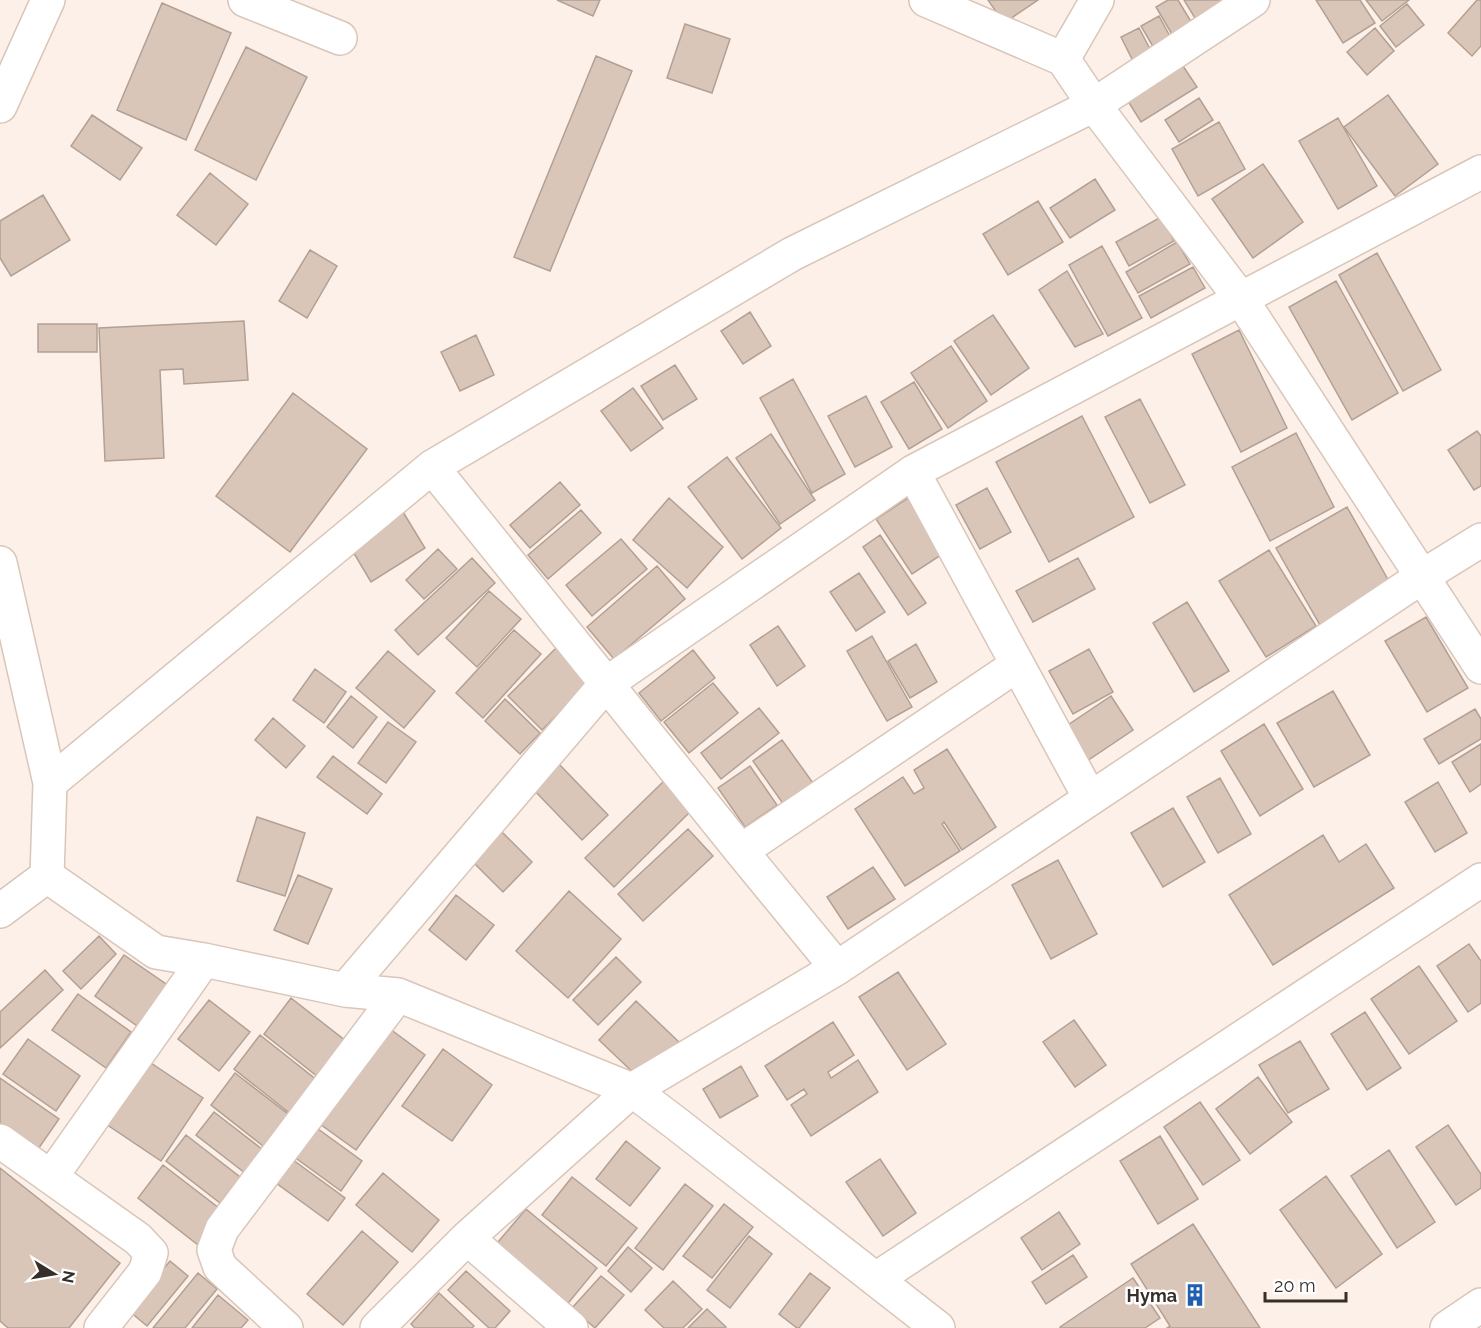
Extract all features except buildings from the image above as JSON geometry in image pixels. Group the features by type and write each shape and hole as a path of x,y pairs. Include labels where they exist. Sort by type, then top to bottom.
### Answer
{"street":[{"path":"0,106 48,0"},
{"path":"245,0 340,38"},
{"path":"926,0 1063,59 1094,105 1241,298 1481,667"},
{"path":"1063,59 1097,0"},
{"path":"50,783 432,467 792,254 1094,105 1253,0"},
{"path":"345,990 606,684 913,472 1481,172"},
{"path":"432,467 837,968"},
{"path":"913,472 1090,798"},
{"path":"376,1328 467,1238 632,1090 837,968 1423,576 1481,540"},
{"path":"1,572 50,783 47,876"},
{"path":"741,851 1017,665"},
{"path":"0,911 47,876"},
{"path":"47,876 156,952 345,990 398,996 632,1090 938,1328"},
{"path":"876,1279 1481,880"},
{"path":"51,1178 204,960"},
{"path":"286,1328 220,1267 214,1250 222,1229 398,996"},
{"path":"0,1141 138,1239 151,1252 145,1272 101,1328"},
{"path":"467,1238 571,1328"},
{"path":"1447,1328 1481,1305"}],"place":[{"name":"Hyma","path":"1195,1295"}]}
